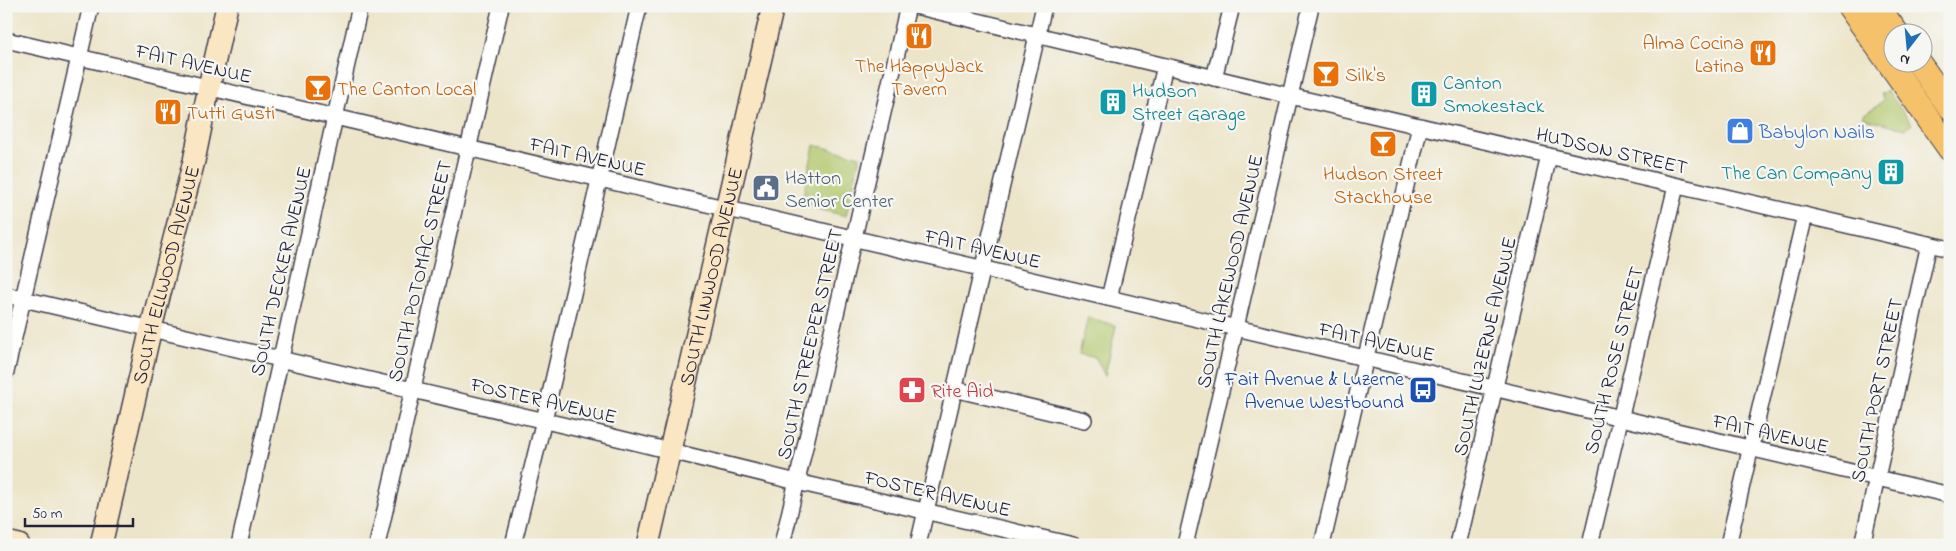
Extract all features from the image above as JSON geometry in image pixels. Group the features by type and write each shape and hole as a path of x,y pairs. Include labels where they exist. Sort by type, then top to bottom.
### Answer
{"main road":[{"path":"1849,6 1950,148"},
{"path":"1877,6 1889,22"},
{"path":"1925,72 1950,107"}],"street":[{"path":"6,372 91,6"},
{"name":"SOUTH ELLWOOD AVENUE","path":"102,545 151,328 194,161 208,87 227,6"},
{"name":"SOUTH DECKER AVENUE","path":"239,545 360,6"},
{"name":"SOUTH POTOMAC STREET","path":"377,545 501,6"},
{"path":"513,545 544,420 640,6"},
{"name":"SOUTH LINWOOD AVENUE","path":"648,545 668,450 773,6"},
{"name":"SOUTH STREEPER STREET","path":"782,545 908,6"},
{"name":"HUDSON STREET","path":"916,6 1548,158 1950,249"},
{"path":"918,545 1044,6"},
{"path":"1214,78 1232,6"},
{"name":"SOUTH LAKEWOOD AVENUE","path":"1185,545 1311,6"},
{"name":"FAIT AVENUE","path":"6,40 1950,496"},
{"path":"1109,298 1165,66"},
{"path":"1322,545 1420,126"},
{"name":"SOUTH LUZERNE AVENUE","path":"1458,545 1548,158"},
{"name":"SOUTH ROSE STREET","path":"1590,545 1676,186"},
{"path":"1728,545 1804,216"},
{"name":"SOUTH PORT STREET","path":"1862,545 1929,244"},
{"name":"FOSTER AVENUE","path":"6,295 544,420 1052,542 1073,545"},
{"path":"954,390 1084,420"},
{"path":"6,542 20,545"}],"green space":[{"path":"1887,90 1912,124 1906,129 1864,118 1863,115 1884,100 1880,94"},
{"path":"814,145 860,156 846,216 801,205"},
{"path":"1088,317 1116,326 1105,376 1096,358 1079,354"}],"place":[{"name":"The HappyJack Tavern","path":"919,36"},
{"name":"Alma Cocina Latina","path":"1763,53"},
{"name":"Silk's","path":"1326,74"},
{"name":"The Canton Local","path":"318,88"},
{"name":"Canton Smokestack","path":"1424,94"},
{"name":"Hudson Street Garage","path":"1113,102"},
{"name":"Tutti Gusti","path":"168,112"},
{"name":"Babylon Nails","path":"1740,131"},
{"name":"Hudson Street Stackhouse","path":"1383,144"},
{"name":"The Can Company","path":"1891,172"},
{"name":"Hatton Senior Center","path":"766,188"},
{"name":"Rite Aid","path":"912,390"},
{"name":"Fait Avenue & Luzerne Avenue Westbound","path":"1423,390"}]}
